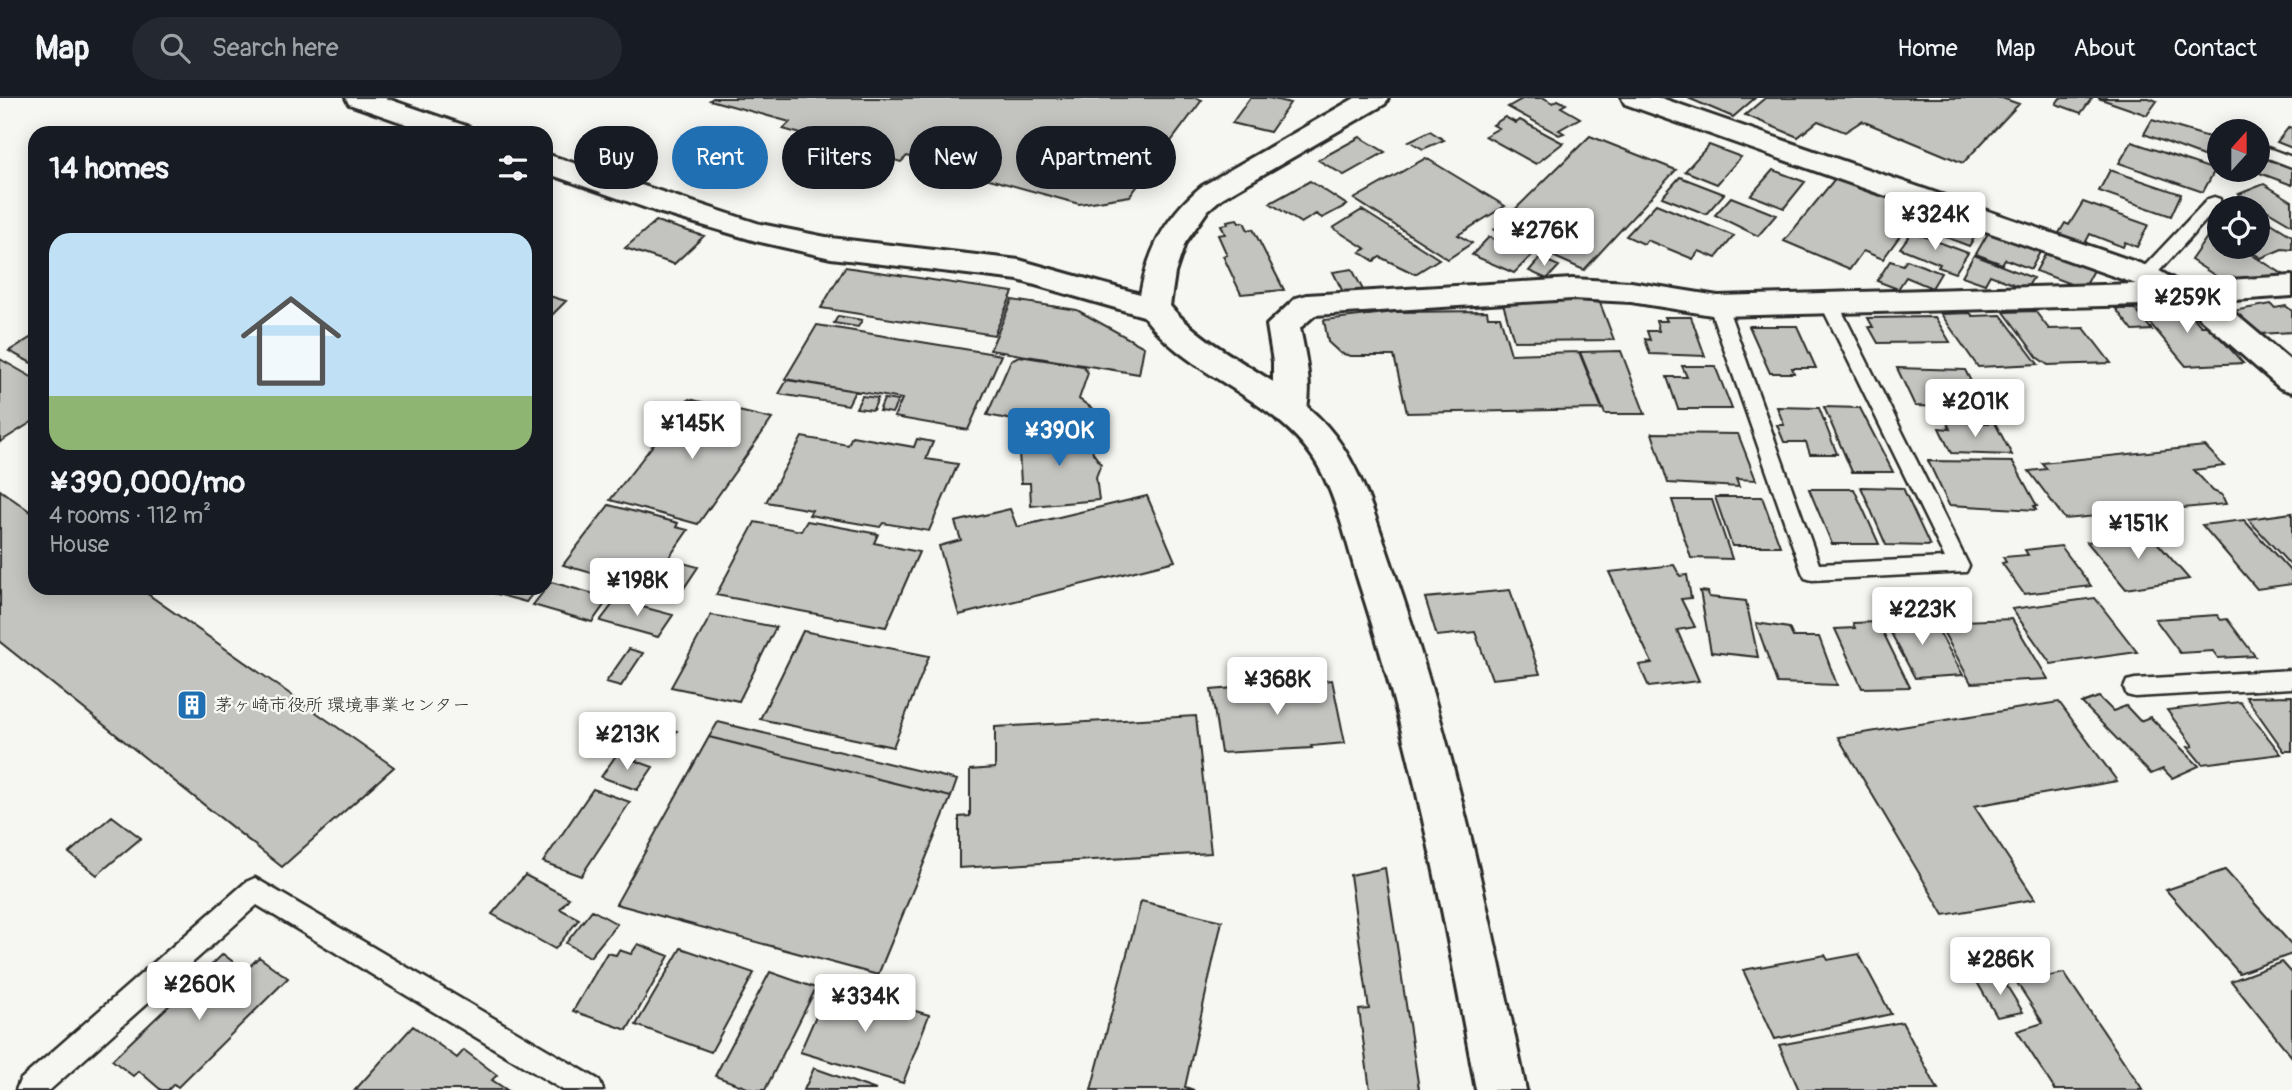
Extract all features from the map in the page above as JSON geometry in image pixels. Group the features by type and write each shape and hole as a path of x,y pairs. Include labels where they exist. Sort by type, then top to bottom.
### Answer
{"street":[{"path":"359,98 439,126"},
{"path":"1375,98 1212,192 1190,208 1176,227 1157,276 1154,308 1169,330 1200,355 1290,412 1315,435 1340,473 1382,589 1428,748 1501,1090"},
{"path":"1635,98 2145,276 2183,293 2292,380"},
{"path":"553,165 665,205 756,232 831,248 1019,271 1154,308"},
{"path":"1290,412 1290,362 1283,325 1307,305 1572,289 1631,292 1718,306 1830,305 2183,293 2292,286"}],"lane":[{"path":"2270,154 2292,162"},
{"path":"2145,276 2207,210"},
{"path":"1718,306 1812,572 1959,566 1830,305"},
{"path":"2135,688 2292,679"},
{"path":"30,1090 255,890 589,1090"}],"building":[{"path":"1250,98 1269,98 1290,103 1270,132 1232,123"},
{"path":"1524,98 1544,98 1553,103 1558,100 1566,104 1561,107 1580,118 1559,130 1564,133 1559,135 1508,107"},
{"path":"1688,98 1755,98 1733,117"},
{"path":"1765,98 2002,98 2019,104 1963,163 1862,121 1845,132 1818,121 1798,137 1745,115"},
{"path":"2060,98 2092,98 2081,113 2056,104"},
{"path":"2098,98 2149,98 2157,101 2147,115"},
{"path":"710,100 1202,100 1176,135 1176,126 1016,126 1016,186 1002,183 1002,126 909,126 909,157 901,162 895,160 895,126 786,126 790,122"},
{"path":"1505,117 1516,123 1520,120 1563,143 1536,164 1485,136 1499,128 1493,125"},
{"path":"2152,120 2207,136 2207,158 2144,134"},
{"path":"2289,127 2292,128 2292,148 2277,142"},
{"path":"1430,131 1444,140 1423,149 1409,141"},
{"path":"1590,136 1676,170 1584,270 1494,230"},
{"path":"1360,137 1385,152 1344,175 1318,160"},
{"path":"2132,142 2207,167 2208,182 2203,192 2119,163"},
{"path":"1709,145 1741,157 1717,184 1685,171"},
{"path":"1426,158 1505,206 1458,235 1472,243 1448,259 1354,199"},
{"path":"2270,160 2292,168 2292,185 2270,177"},
{"path":"1773,170 1805,182 1784,208 1751,195"},
{"path":"2110,170 2181,194 2171,216 2099,191"},
{"path":"1838,175 1861,184 1858,188 1874,194 1878,190 1897,198 1893,202 1918,211 1883,259 1863,251 1850,269 1784,241"},
{"path":"1680,177 1724,194 1706,214 1662,197"},
{"path":"1310,181 1347,205 1322,218 1316,214 1301,223 1270,203"},
{"path":"2264,184 2292,201 2292,225 2270,212 2270,196 2239,194"},
{"path":"1025,189 1135,189 1130,196 1079,204"},
{"path":"1731,197 1776,215 1758,236 1715,215"},
{"path":"2083,202 2148,225 2137,247 2125,242 2123,247 2090,234 2083,247 2056,238 2065,223 2069,225"},
{"path":"1656,204 1734,236 1716,258 1699,251 1693,259 1647,240 1644,244 1626,236"},
{"path":"1362,210 1439,259 1415,274 1380,257 1374,261 1360,252 1366,249 1333,228"},
{"path":"1930,212 1979,230 1969,246 1920,227"},
{"path":"1237,219 1244,222 1248,230 1253,229 1284,290 1241,294 1223,256 1227,255 1218,235 1225,234 1221,225"},
{"path":"656,221 704,236 674,264 625,248"},
{"path":"2270,222 2292,236 2292,250 2282,249 2270,254"},
{"path":"1912,232 1968,253 1955,273 1938,267 1940,264 1900,248"},
{"path":"1988,233 2040,252 2031,269 2005,259 2002,264 1976,254"},
{"path":"1489,237 1532,255 1514,273 1472,255"},
{"path":"2207,237 2207,259 2258,259 2286,276 2222,280 2191,260"},
{"path":"2047,251 2095,268 2084,289 2036,271"},
{"path":"1974,255 2033,278 2026,289 1990,275 1985,284 1962,276"},
{"path":"1540,258 1559,266 1547,279 1529,271"},
{"path":"1907,260 1941,273 1932,288 1906,277 1898,289 1877,281 1890,261 1903,265"},
{"path":"845,267 1013,292 994,335 821,308"},
{"path":"1352,269 1363,290 1344,294 1333,272"},
{"path":"553,297 566,301 553,314"},
{"path":"1572,299 1600,303 1614,340 1514,341 1502,300"},
{"path":"1012,300 1077,310 1144,347 1139,374 990,350"},
{"path":"2179,301 2201,326 2210,326 2243,363 2186,366 2133,303"},
{"path":"2271,304 2275,308 2286,306 2292,311 2292,332 2260,334 2233,311"},
{"path":"2116,309 2135,309 2152,330 2133,331"},
{"path":"1487,311 1488,317 1500,317 1511,354 1579,352 1602,409 1407,413 1394,356 1351,356 1340,353 1328,342 1324,320 1395,312"},
{"path":"2035,311 2049,329 2084,328 2111,363 2048,365 2038,358 2004,312"},
{"path":"1970,313 1973,316 2001,315 2038,364 1978,367 1941,314"},
{"path":"838,316 862,320 858,327 834,323"},
{"path":"1665,317 1691,317 1705,356 1650,354 1645,339 1650,340 1647,331 1659,331 1656,321 1667,321"},
{"path":"1935,317 1950,342 1878,343 1869,327 1873,327 1868,318"},
{"path":"817,325 1001,355 968,430 894,417 902,399 785,379"},
{"path":"1749,326 1797,326 1816,368 1792,368 1794,373 1770,373"},
{"path":"28,339 28,361 9,351"},
{"path":"1621,351 1645,414 1605,414 1580,352"},
{"path":"1019,356 1083,366 1088,373 1079,399 1093,409 1093,416 1088,423 1068,428 1041,424 1039,428 1012,424 1013,420 987,415 1011,360"},
{"path":"0,359 28,375 28,424 0,442"},
{"path":"1682,366 1715,366 1732,409 1678,409 1667,377 1687,377"},
{"path":"1897,368 1965,370 1985,408 1915,406"},
{"path":"787,380 855,391 848,405 779,394"},
{"path":"862,396 878,398 873,410 856,408"},
{"path":"689,399 772,419 698,524 610,500"},
{"path":"884,399 898,401 892,413 879,411"},
{"path":"1777,407 1819,408 1837,454 1810,454 1806,442 1784,442 1777,425 1784,425"},
{"path":"1824,407 1860,408 1893,472 1852,472"},
{"path":"1947,422 1995,423 2012,455 1951,453 1939,428 1950,429"},
{"path":"1090,431 1093,453 1101,464 1096,477 1099,500 1031,506 1030,483 1021,483 1018,437"},
{"path":"1652,433 1738,434 1756,480 1736,479 1739,487 1668,483"},
{"path":"852,436 914,447 917,439 933,442 926,459 958,464 929,531 883,523 880,527 809,515 812,510 766,502 802,437 848,445"},
{"path":"2205,446 2224,466 2194,470 2213,491 2222,495 2226,504 2065,519 2029,471 2047,469 2042,463"},
{"path":"1928,461 2013,462 2037,506 2034,506 2036,510 1949,505"},
{"path":"1861,487 1903,488 1930,546 1886,545"},
{"path":"1809,489 1854,489 1879,544 1832,544"},
{"name":"茅ヶ崎市役所 環境事業センター","path":"0,490 28,510 28,595 149,595 394,767 282,867 0,642"},
{"path":"1147,496 1175,561 959,615 939,546 961,540 955,522 1010,509 1017,527"},
{"path":"1715,497 1762,497 1780,546 1732,546"},
{"path":"1672,500 1712,500 1732,559 1691,558"},
{"path":"609,505 678,523 676,527 688,530 668,559 698,567 678,597 563,565"},
{"path":"2292,513 2292,567 2248,519"},
{"path":"2244,520 2292,573 2292,584 2257,589 2202,525"},
{"path":"807,521 878,534 874,543 919,552 886,627 716,595 755,522 801,531"},
{"path":"2148,532 2189,579 2126,589 2087,542"},
{"path":"2061,546 2091,586 2024,594 2002,563 2006,562 2003,557 2028,555 2025,550"},
{"path":"1674,565 1680,576 1687,575 1691,598 1681,599 1695,627 1677,630 1699,681 1649,687 1639,665 1652,663 1609,572"},
{"path":"553,583 609,598 592,622 533,605 541,595 553,595"},
{"path":"1510,590 1540,674 1492,679 1475,632 1437,636 1425,598"},
{"path":"1700,591 1708,592 1709,597 1746,601 1758,657 1711,652"},
{"path":"500,595 532,595 526,602"},
{"path":"2095,598 2137,652 2051,664 2012,609"},
{"path":"616,600 673,615 658,637 600,621"},
{"path":"1903,614 1906,618 1931,617 1963,675 1915,678 1882,616"},
{"path":"711,615 776,627 739,701 671,687"},
{"path":"2217,615 2221,620 2227,619 2255,656 2218,658 2213,651 2180,653 2155,619"},
{"path":"2012,619 2048,679 1971,683 1938,622"},
{"path":"1878,622 1910,687 1862,688 1835,629 1855,628 1853,623"},
{"path":"1756,623 1789,628 1793,637 1819,637 1837,685 1777,683"},
{"path":"803,631 929,656 893,747 760,719"},
{"path":"629,649 643,653 621,686 606,682"},
{"path":"1332,680 1345,743 1311,746 1312,748 1221,753 1211,690"},
{"path":"2292,696 2292,751 2284,751 2246,697"},
{"path":"2099,697 2113,711 2126,706 2140,721 2150,717 2199,766 2172,778 2163,769 2151,774 2082,703"},
{"path":"2059,702 2117,781 1974,806 2035,899 1944,915 1838,737"},
{"path":"2240,702 2281,754 2202,764 2188,747 2193,746 2167,710"},
{"path":"1196,716 1211,853 959,868 959,817 970,816 970,770 995,768 995,727"},
{"path":"641,720 677,731 661,754 626,742"},
{"path":"718,722 957,780 951,797 709,737"},
{"path":"709,737 951,797 878,975 616,904"},
{"path":"617,754 653,767 637,790 601,777"},
{"path":"593,789 630,802 581,876 543,862"},
{"path":"112,816 141,838 97,875 69,853"},
{"path":"1385,868 1419,1089 1370,1090 1359,1010 1369,1009 1350,875"},
{"path":"2225,870 2292,945 2292,954 2239,973 2166,890"},
{"path":"525,875 569,898 560,909 579,919 555,949 492,914"},
{"path":"1141,901 1222,921 1185,1087 1194,1090 1091,1090"},
{"path":"592,910 617,924 590,957 566,943"},
{"path":"638,944 669,956 627,1030 573,1011 607,953 616,955 619,950 631,954"},
{"path":"681,948 754,973 711,1052 636,1025"},
{"path":"223,954 245,971 259,957 288,978 178,1087 174,1084 168,1090 161,1090 139,1071 133,1076 112,1060"},
{"path":"1859,954 1891,1014 1775,1039 1743,970 1825,955 1828,960"},
{"path":"2282,962 2292,973 2292,1057 2231,981"},
{"path":"770,972 816,988 765,1090 753,1090 715,1076"},
{"path":"2064,973 2143,1090 2055,1090 2017,1031 2043,1023 2017,983"},
{"path":"2002,978 2023,1012 1997,1017 1977,982"},
{"path":"829,986 929,1015 903,1083 800,1052"},
{"path":"1902,1022 1938,1090 1799,1090 1779,1045"},
{"path":"413,1026 457,1058 464,1050 497,1075 492,1080 507,1090 355,1090"},
{"path":"814,1068 876,1090 804,1090"}],"place":[{"name":"茅ヶ崎市役所 環境事業センター","path":"192,705"}]}
